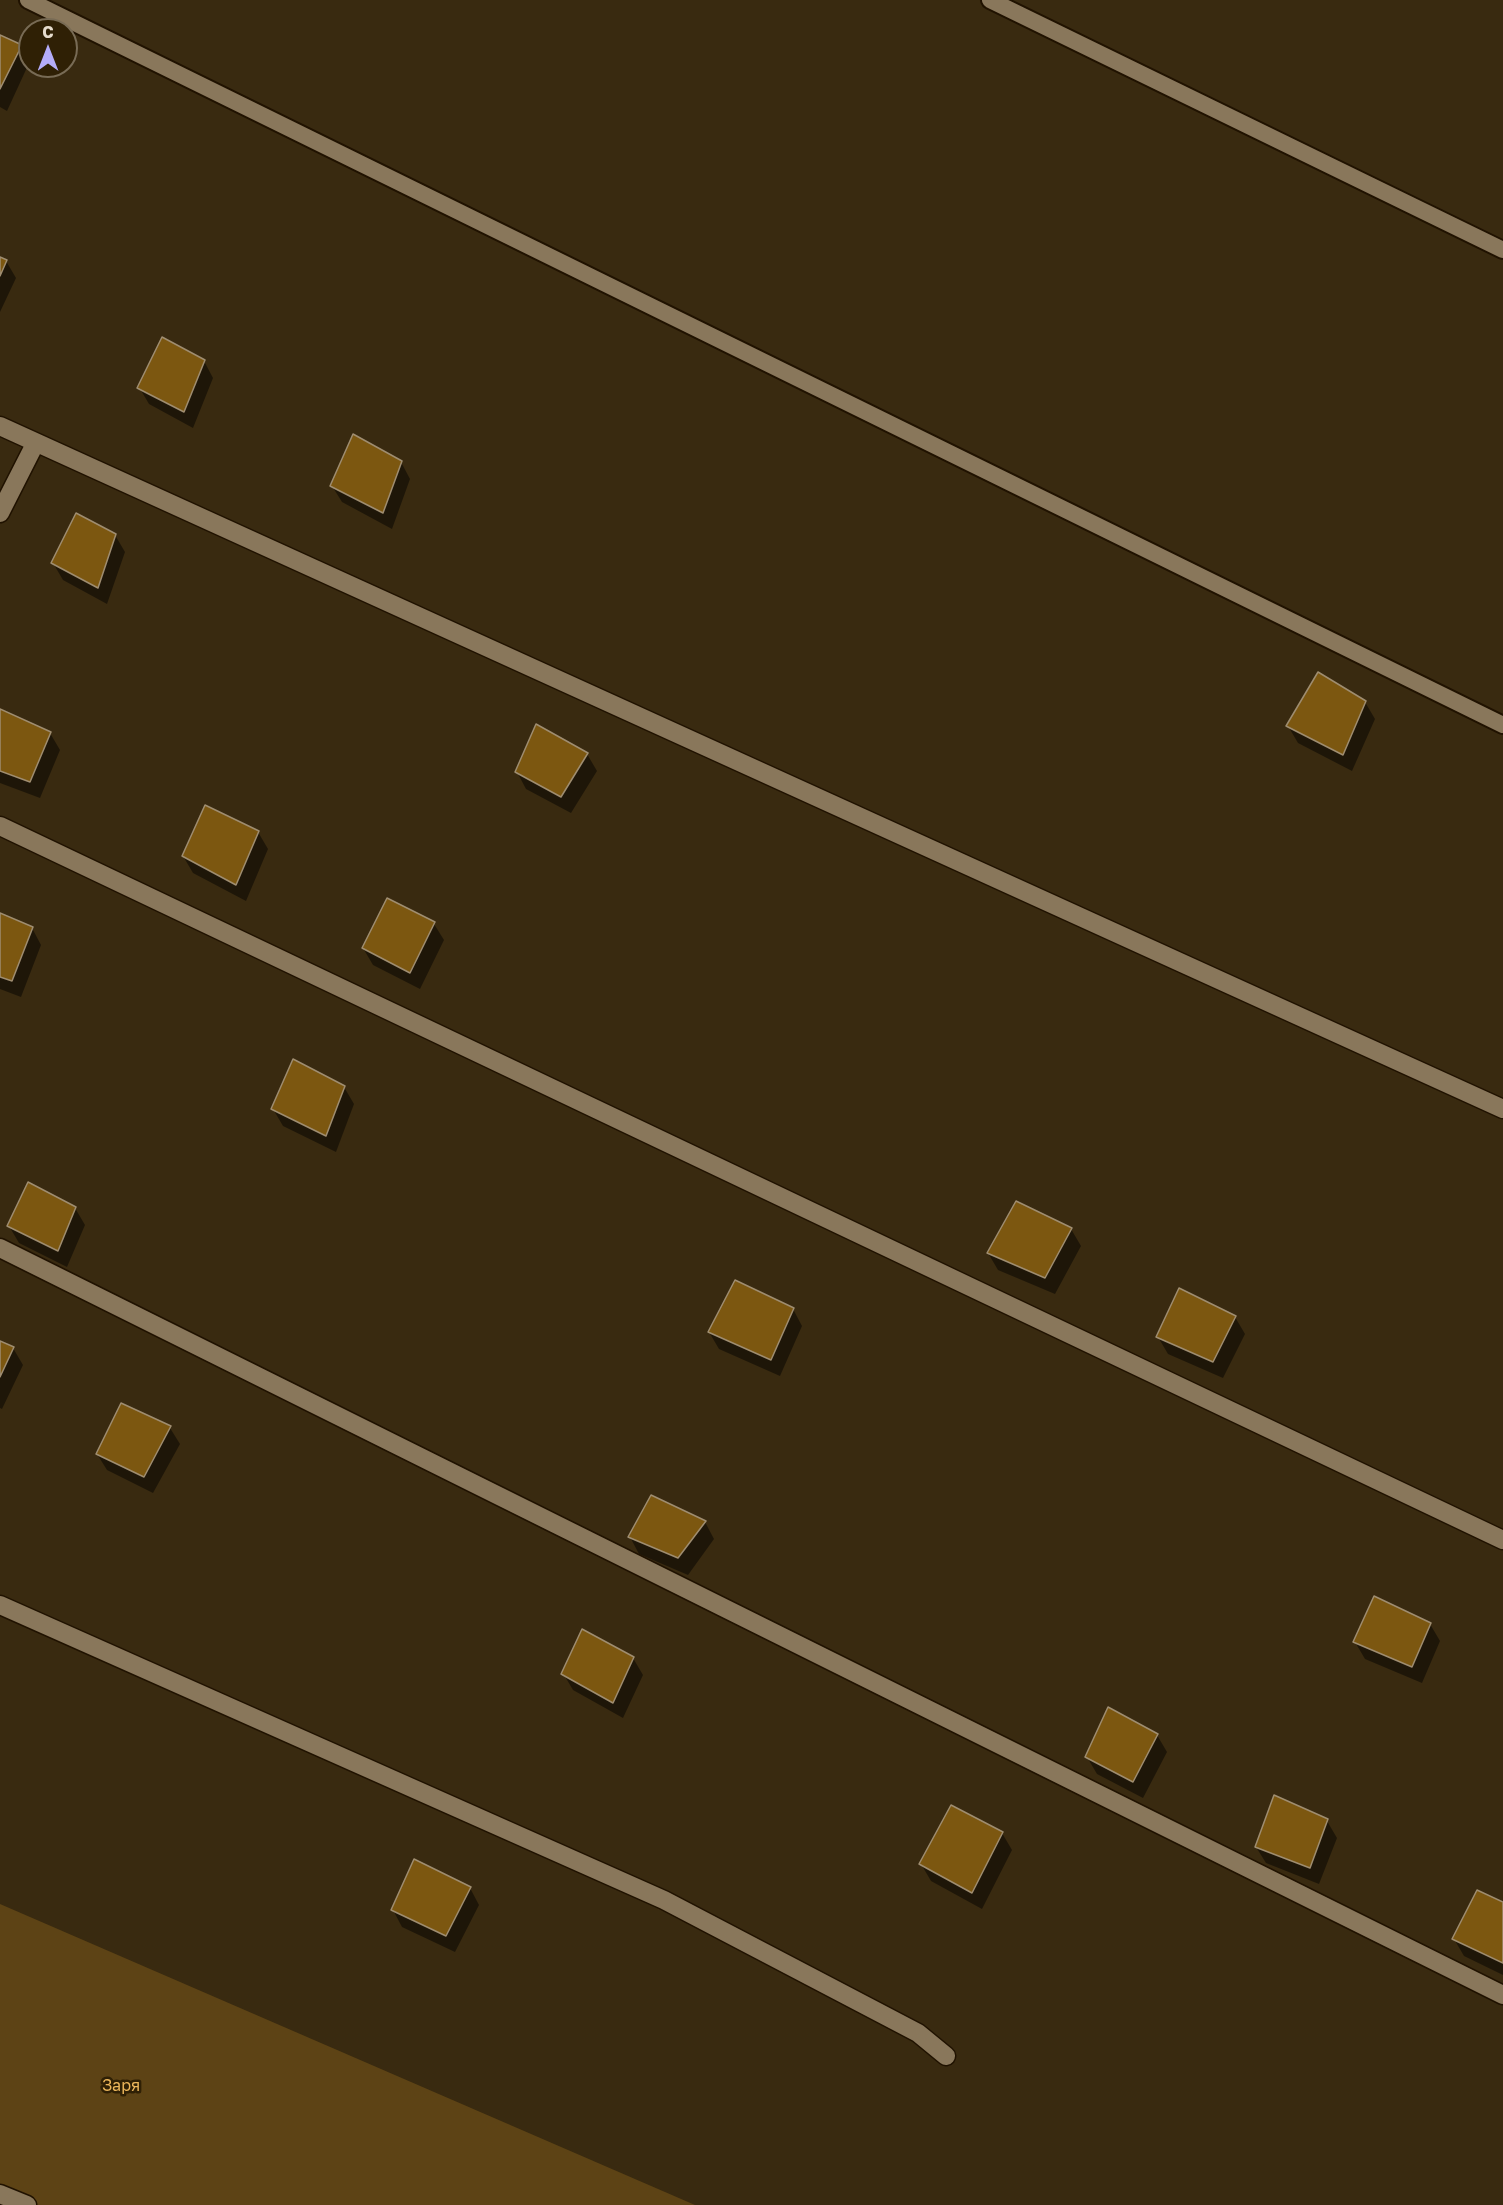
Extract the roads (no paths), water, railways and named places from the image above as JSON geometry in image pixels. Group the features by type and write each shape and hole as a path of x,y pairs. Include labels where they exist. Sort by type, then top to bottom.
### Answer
{"street":[{"path":"0,426 35,444 1503,1109"},
{"path":"0,513 35,444"},
{"path":"0,826 1503,1540"},
{"path":"0,1248 1503,1995"},
{"path":"0,1605 664,1900 918,2033 946,2056"},
{"path":"0,2194 27,2205"}],"lane":[{"path":"28,0 1503,725"},
{"path":"990,0 1503,250"}],"park label":[{"name":"Заря","path":"121,2086"}]}
